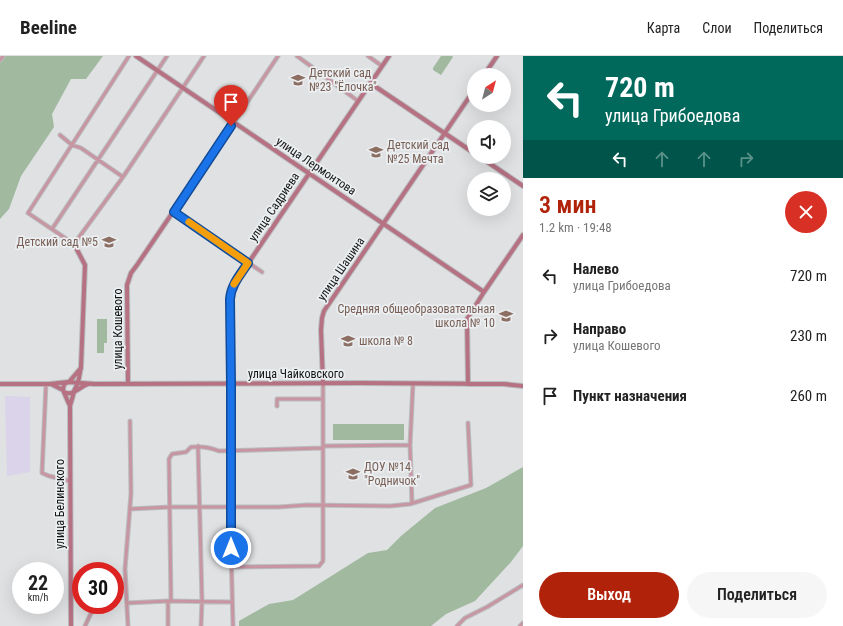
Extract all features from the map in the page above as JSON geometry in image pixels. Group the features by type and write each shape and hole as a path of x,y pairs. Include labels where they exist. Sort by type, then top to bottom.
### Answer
{"street":[{"path":"0,60 3,56"},
{"path":"70,406 82,367 85,265 74,244 28,213 129,56"},
{"name":"улица Лермонтова","path":"136,56 484,292"},
{"path":"52,229 167,56"},
{"path":"74,244 123,177 204,56"},
{"name":"улица Кошевого","path":"128,384 127,286 129,279 137,264 174,212 278,56"},
{"path":"297,56 358,101"},
{"path":"368,56 382,66"},
{"name":"улица Садриева","path":"233,626 231,567 230,293 234,283 389,56"},
{"path":"489,68 497,56"},
{"path":"370,83 467,148"},
{"name":"улица Шашина","path":"231,567 319,566 323,561 322,318 324,311 467,100"},
{"path":"60,135 72,145 81,148 123,177"},
{"path":"490,164 523,186"},
{"path":"174,212 262,272"},
{"path":"468,384 467,319 523,235"},
{"path":"70,406 64,391 64,384 69,382 82,367"},
{"path":"69,382 74,385 74,392"},
{"name":"улица Чайковского","path":"0,384 48,384 69,382 88,384 468,384 523,386"},
{"path":"70,481 42,473 48,384 69,394 88,384"},
{"path":"412,503 410,445 413,384"},
{"path":"277,406 276,399 322,400"},
{"name":"улица Белинского","path":"70,406 71,626"},
{"path":"128,626 125,569 130,509 130,421"},
{"path":"130,509 170,507 390,506 412,503 471,485 468,424"},
{"path":"168,626 170,601 169,459 172,454 186,452 191,447 198,446 209,447 219,451 410,445"},
{"path":"198,446 202,601 201,626"},
{"path":"457,626 465,618 487,607 523,585"},
{"path":"127,603 170,601 232,602"},
{"path":"85,626 91,614"},
{"path":"520,626 523,623"}],"shaded area":[{"path":"5,396 30,397 30,472 7,476"}],"green space":[{"path":"0,56 103,56 86,79 71,79 52,114 54,127 21,176 9,209 0,219"},
{"path":"441,56 453,57 441,75 433,70 433,68"},
{"path":"97,319 107,319 107,343 104,343 104,353 97,353"},
{"path":"333,424 404,424 404,440 333,440"},
{"path":"523,467 523,546 511,562 475,601 446,614 431,626 239,626 239,621 269,604 293,600 368,553 387,550 401,536 435,508 486,488"}],"slow traffic":[{"path":"189,222 248,263 234,284"}],"place":[{"name":"Детский сад №23 \"Ёлочка\"","path":"298,80"},
{"name":"Детский сад №25 Мечта","path":"376,152"},
{"name":"Детский сад №5","path":"109,242"},
{"name":"Средняя общеобразовательная школа № 10","path":"506,316"},
{"name":"школа № 8","path":"348,341"},
{"name":"ДОУ №14 \"Родничок\"","path":"353,474"}],"route":[{"path":"231,126 174,212 248,263 234,283 230,293 231,548"}]}
